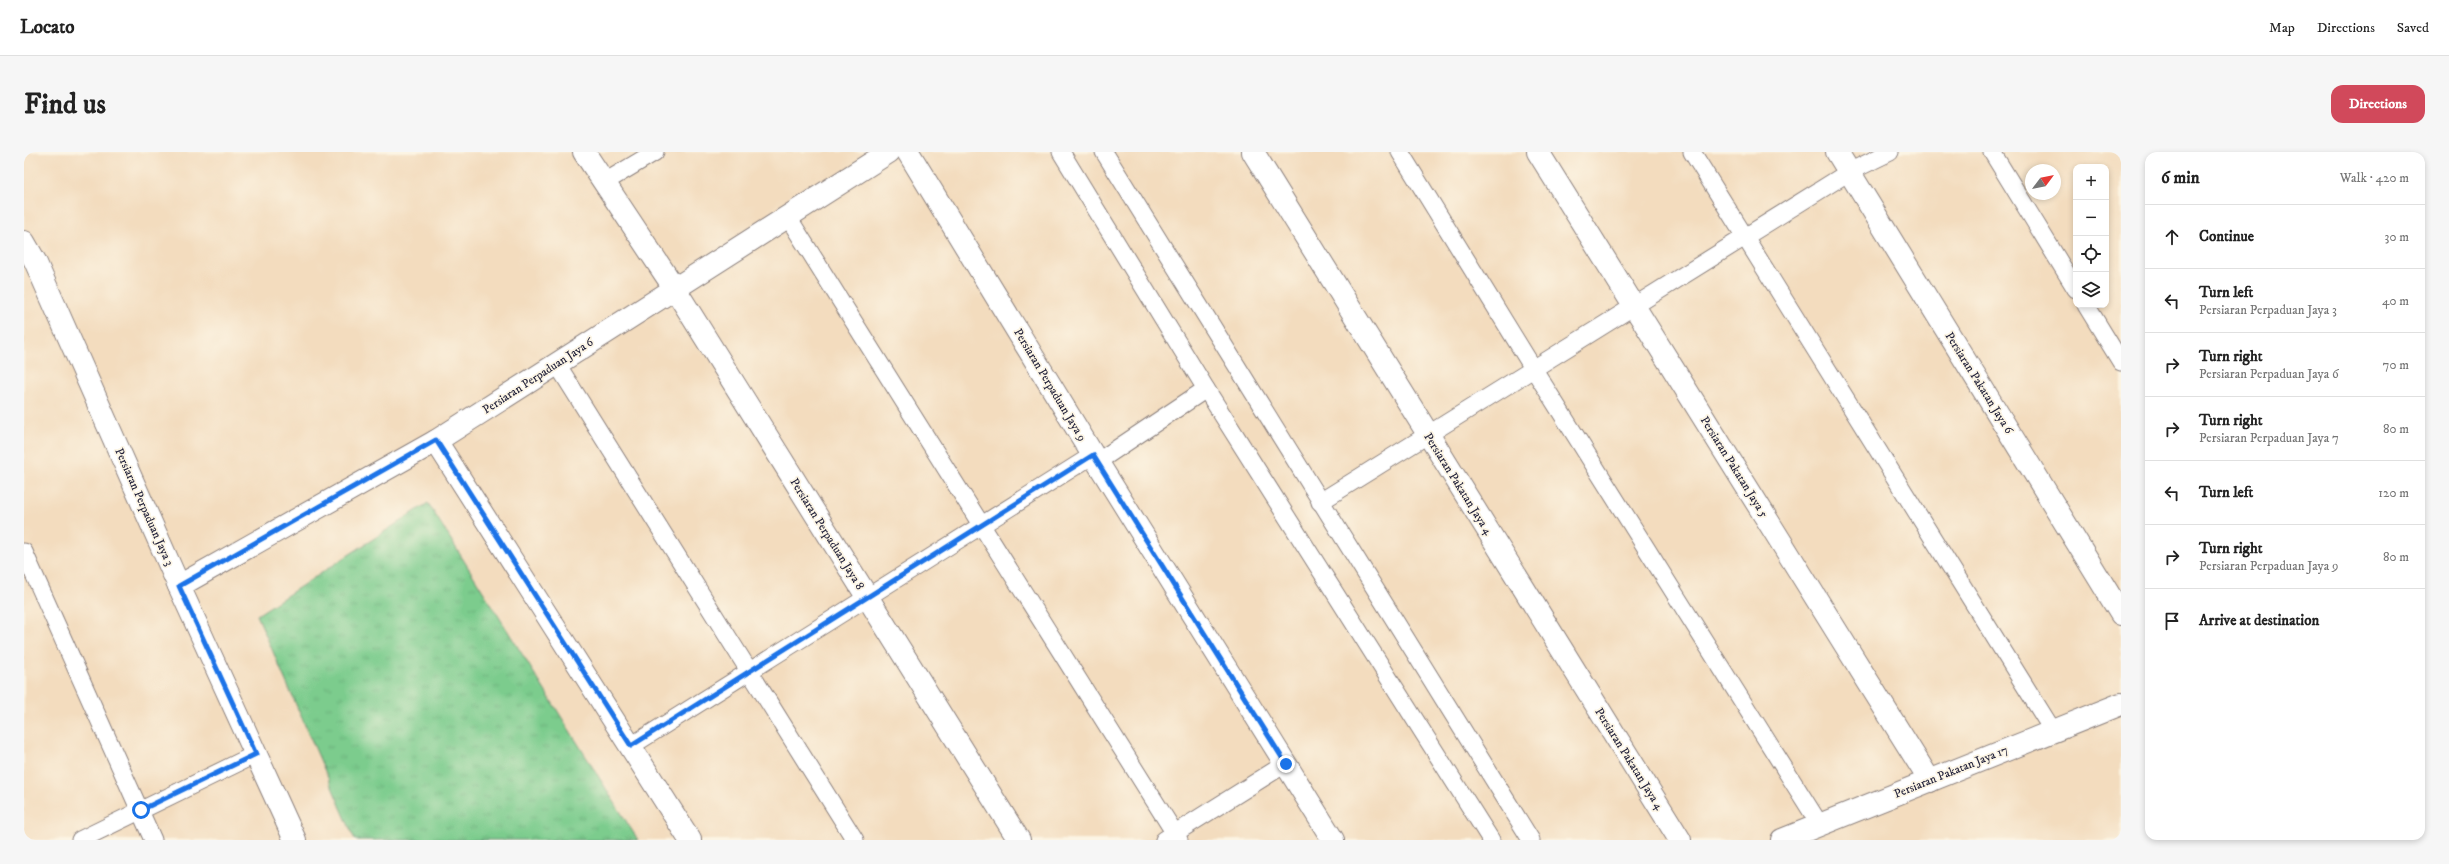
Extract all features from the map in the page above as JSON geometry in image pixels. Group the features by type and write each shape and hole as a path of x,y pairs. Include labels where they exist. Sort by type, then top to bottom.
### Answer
{"street":[{"name":"Persiaran Perpaduan Jaya 8","path":"584,152 675,288 866,598 1019,840"},
{"name":"Persiaran Perpaduan Jaya 6","path":"179,586 436,440 889,152"},
{"name":"Persiaran Perpaduan Jaya 9","path":"908,152 1095,458 1333,840"},
{"name":"Persiaran Pakatan Jaya 4","path":"1253,152 1680,840"},
{"name":"Persiaran Pakatan Jaya 5","path":"1538,152 1930,781"},
{"name":"Persiaran Pakatan Jaya 6","path":"1837,152 2121,614"},
{"name":"Persiaran Perpaduan Jaya 3","path":"24,242 35,261 179,586 295,840"},
{"path":"436,440 690,840"},
{"name":"Persiaran Pakatan Jaya 17","path":"1782,840 2121,704"}],"lane":[{"path":"604,182 655,152"},
{"path":"1061,152 1206,390 1491,840"},
{"path":"1104,152 1531,840"},
{"path":"1400,152 1533,368 1820,825"},
{"path":"1692,152 2053,731"},
{"path":"1320,502 1533,368 1746,238 1849,172 1890,152"},
{"path":"1992,152 2073,284"},
{"path":"788,217 981,525 1172,838 1286,764"},
{"path":"2088,308 2121,362"},
{"path":"557,364 855,840"},
{"path":"631,746 981,525 1095,458 1206,390"},
{"path":"24,552 154,840"},
{"path":"80,840 256,754"}],"green space":[{"path":"428,503 638,840 355,840 257,615"}],"route":[{"path":"141,810 256,754 179,586 436,440 631,746 1093,455 1286,764"}]}
